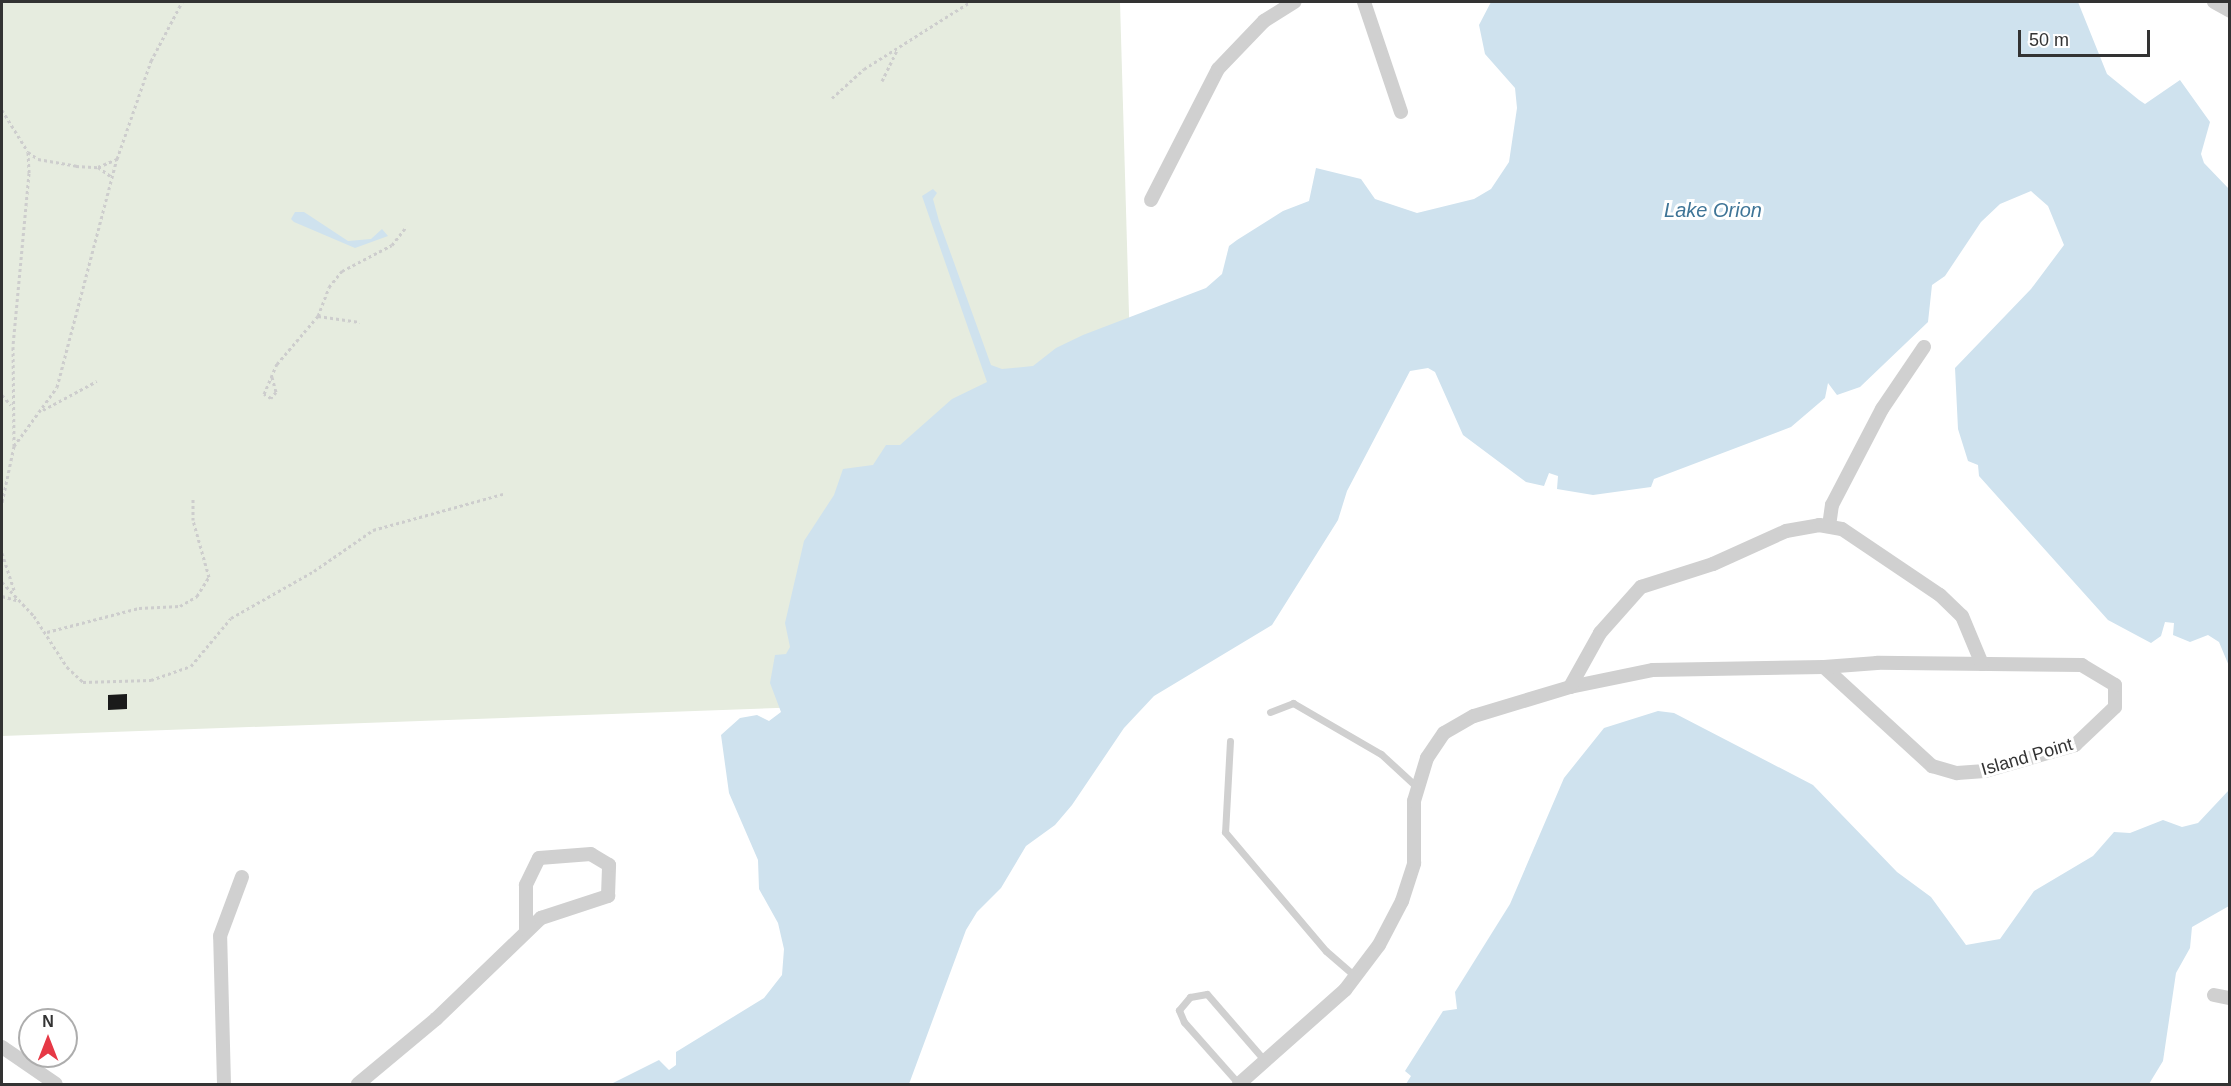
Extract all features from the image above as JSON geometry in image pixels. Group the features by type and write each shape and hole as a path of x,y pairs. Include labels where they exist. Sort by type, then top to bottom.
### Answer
{"street":[{"path":"1151,200 1218,69 1264,21 1294,2"},
{"path":"1365,2 1401,112"},
{"path":"2214,2 2229,11"},
{"path":"1829,526 1832,505 1882,409 1923,347"},
{"path":"1570,687 1600,633 1641,587 1713,564 1786,531 1829,526 1842,529 1940,595 1962,616 1982,664"},
{"name":"Island Point","path":"1239,1084 1266,1062 1355,976 1402,901 1414,862 1418,788 1427,758 1444,733 1474,716 1607,676 1653,670 1982,664 2082,665 2115,686 2115,707 2075,745 1986,771 1957,773 1932,766 1824,667"},
{"path":"358,1084 436,1019 526,930 549,914 587,906 608,896 609,865 591,854 539,858 526,885 526,930"},
{"path":"224,1084 220,936 242,876"},
{"path":"2214,995 2229,998"},
{"path":"2,1047 56,1084"}],"lane":[{"path":"1270,712 1293,703 1381,754 1418,788"},
{"path":"1230,741 1225,832 1303,926 1355,976"},
{"path":"1239,1084 1184,1022 1179,1010 1190,997 1207,994 1266,1062"}],"path":[{"path":"14,446 57,387 66,360 86,266 117,159 151,61 182,2"},
{"path":"832,98 864,69 970,2"},
{"path":"882,81 898,49"},
{"path":"2,110 28,152 12,406 14,446 2,503"},
{"path":"28,152 56,163 98,167 117,159"},
{"path":"98,167 112,177"},
{"path":"272,377 276,392 271,398 264,394 272,377 285,351 318,316 342,271 392,245 407,226"},
{"path":"318,316 360,322"},
{"path":"41,411 97,381"},
{"path":"2,395 12,406"},
{"path":"2,488 6,479"},
{"path":"2,582 47,632 67,667 83,682 125,684 174,674 191,666 231,618 248,606 314,571 373,530 503,494"},
{"path":"47,632 139,608 180,606 197,596 208,577 193,520 193,498"},
{"path":"2,553 15,594"},
{"path":"2,596 21,601"}],"shaded area":[{"path":"2,2 1120,2 1140,695 2,736"}],"water":[{"name":"Lake Orion","path":"1491,2 2078,2 2107,74 2139,100 2145,104 2180,80 2210,122 2201,154 2204,163 2229,189 2229,666 2219,642 2208,635 2190,642 2173,635 2174,623 2165,622 2161,636 2151,643 2108,620 1979,476 1978,465 1968,461 1958,429 1955,368 2031,289 2064,245 2048,206 2031,191 2000,204 1981,222 1945,276 1932,285 1928,322 1860,387 1837,395 1828,383 1825,398 1791,427 1654,479 1651,487 1593,495 1557,489 1558,476 1549,473 1544,486 1526,482 1463,435 1435,372 1428,368 1410,371 1347,491 1338,520 1272,625 1154,696 1124,728 1072,805 1055,825 1026,846 1001,888 977,912 966,930 909,1084 611,1084 659,1060 669,1070 676,1065 676,1052 764,998 782,975 784,949 778,923 759,889 758,860 729,793 721,735 740,718 757,715 769,721 781,712 770,683 775,655 786,654 790,647 785,623 804,541 834,495 843,469 873,465 886,445 900,445 952,399 987,382 922,196 933,189 937,193 933,199 939,221 991,365 1002,369 1033,366 1056,348 1083,335 1206,288 1222,274 1229,246 1283,211 1309,201 1316,168 1361,179 1375,199 1417,213 1474,199 1491,189 1509,162 1517,108 1515,88 1485,54 1479,25"},
{"path":"295,212 304,212 348,241 371,239 382,229 388,236 355,248 294,222 291,219"},
{"path":"1658,711 1674,713 1813,785 1897,872 1931,897 1966,945 2000,939 2034,891 2093,856 2114,832 2130,833 2163,820 2182,827 2198,823 2229,790 2229,906 2192,927 2190,948 2176,973 2163,1061 2149,1084 1406,1084 1411,1076 1405,1071 1443,1011 1457,1009 1455,992 1510,904 1564,778 1604,728"}],"building":[{"path":"127,694 127,709 108,710 108,695"}]}
